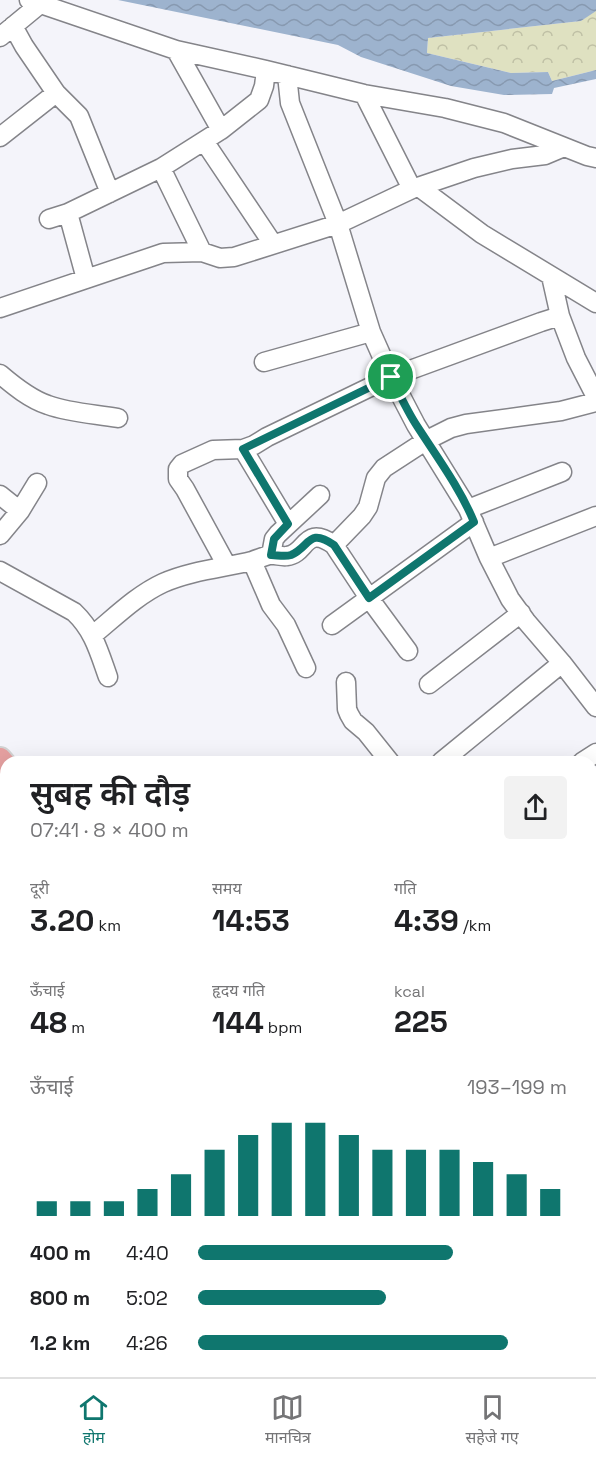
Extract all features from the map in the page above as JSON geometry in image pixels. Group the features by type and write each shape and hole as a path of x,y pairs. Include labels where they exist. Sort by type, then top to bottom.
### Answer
{"street":[{"path":"110,193 83,122 74,109 56,93 30,54 6,31 34,2 176,50 266,69 364,94 445,108 504,123 596,158"},
{"path":"176,50 221,130"},
{"path":"49,219 68,213 161,168 221,130 259,100 266,69"},
{"path":"287,75 290,103 338,224 371,332 391,377 416,425 471,515 510,599 596,707"},
{"path":"0,137 56,93"},
{"path":"364,94 416,188 482,234 596,303"},
{"path":"204,141 273,244"},
{"path":"0,308 163,253 202,252 220,258 234,256 338,224 416,188 474,168 512,159 545,155 564,147"},
{"path":"161,168 202,252"},
{"path":"68,213 86,279"},
{"path":"551,276 560,316 576,358 596,397"},
{"path":"227,566 178,479 178,469 182,464 213,450 243,449 391,377 560,316"},
{"path":"264,362 371,332"},
{"path":"0,374 27,395 45,405 118,418"},
{"path":"334,545 368,507 376,478 384,468 427,440 451,428 466,424 561,411 596,402"},
{"path":"243,449 288,524"},
{"path":"332,625 471,515 562,472"},
{"path":"0,535 20,511 37,483"},
{"path":"0,495 20,511"},
{"path":"271,555 274,539 320,495"},
{"path":"489,558 596,516"},
{"path":"93,634 145,593 163,583 271,555 291,555 314,538 326,540 334,545 408,651"},
{"path":"252,561 271,605 286,625 306,669"},
{"path":"0,571 74,612 84,621 93,634 108,677"},
{"path":"429,684 520,613"},
{"path":"448,756 562,663"},
{"path":"346,682 346,709 353,721 366,732 385,756"}],"green space":[{"path":"596,11 596,70 552,81 548,72 511,73 427,53 428,38 581,21"}],"water":[{"path":"118,0 596,0 596,11 581,21 428,38 427,53 511,73 548,72 552,81 596,70 596,79 554,88 552,94 504,95 451,86 361,57 338,45"}],"route":[{"path":"391,377 416,425 474,522 369,598 334,545 326,540 314,538 309,540 287,556 271,555 274,539 288,524 243,449 391,377"}]}
